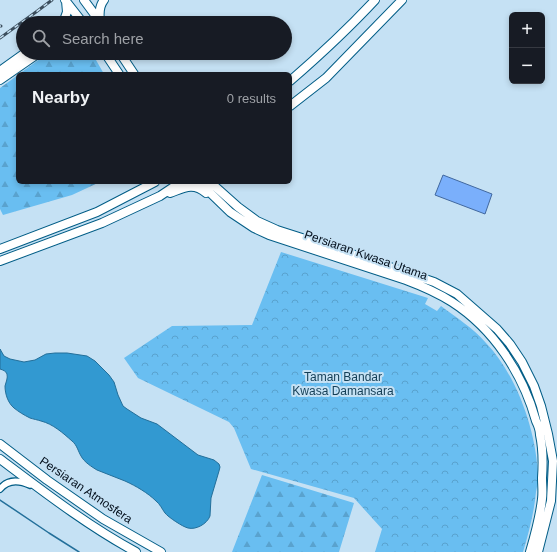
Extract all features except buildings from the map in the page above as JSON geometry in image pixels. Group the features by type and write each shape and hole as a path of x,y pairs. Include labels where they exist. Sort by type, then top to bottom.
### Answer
{"main road":[{"path":"84,0 96,16"},
{"path":"100,16 99,10 101,3 104,0"},
{"path":"292,79 328,48 375,0"},
{"path":"65,16 66,1"},
{"path":"66,1 78,16"},
{"path":"292,104 326,78 399,2"},
{"path":"0,71 16,59"},
{"path":"0,80 29,60"},
{"path":"110,60 118,72"},
{"path":"125,60 133,72"},
{"path":"0,249 97,212 151,184"},
{"path":"160,196 178,184"},
{"name":"Persiaran Kwasa Utama","path":"201,184 230,212 269,235 406,280 426,288 453,302 472,317 500,346 524,386 533,408 540,435 543,462 542,498 530,552"},
{"name":"Persiaran Kwasa Utama","path":"212,184 222,194 257,221 277,230 434,282 457,294 497,329 510,344 522,362 534,386 548,434 553,462 551,501 538,552"},
{"path":"220,184 222,194"},
{"path":"0,261 102,223 160,196 189,187 200,188 230,212"},
{"name":"Persiaran Atmosfera","path":"0,444 47,480 103,519 161,552"},
{"name":"Persiaran Atmosfera","path":"0,459 40,490 97,529 136,552"}],"street":[{"path":"2,487 8,482 22,481 40,490"}],"green space":[{"path":"38,60 96,60 103,72 22,72"},
{"path":"16,76 16,184 96,184 72,195 3,215 0,209 0,88"},
{"name":"Taman Bandar Kwasa Damansara","path":"281,252 428,298 425,304 437,311 441,306 465,323 497,356 516,388 523,406 534,442 537,460 538,479 535,500 523,552 375,552 382,529 354,498 251,469 234,428 229,422 138,378 124,358 172,326 252,325"},
{"path":"262,475 354,503 339,552 232,552"}],"shaded area":[{"path":"0,349 4,356 24,362 35,360 46,354 55,353 87,356 95,361 114,382 123,406 141,418 157,424 198,455 214,460 219,464 220,467 211,498 209,519 198,527 191,528 179,524 167,515 157,502 142,490 125,481 97,470 88,464 82,458 74,443 58,429 45,422 30,418 14,408 7,398 5,386 7,374 5,371 0,369"}],"waterway":[{"path":"0,500 79,552"}],"railway":[{"path":"30,16 52,0"},
{"path":"0,38 16,26"}]}
